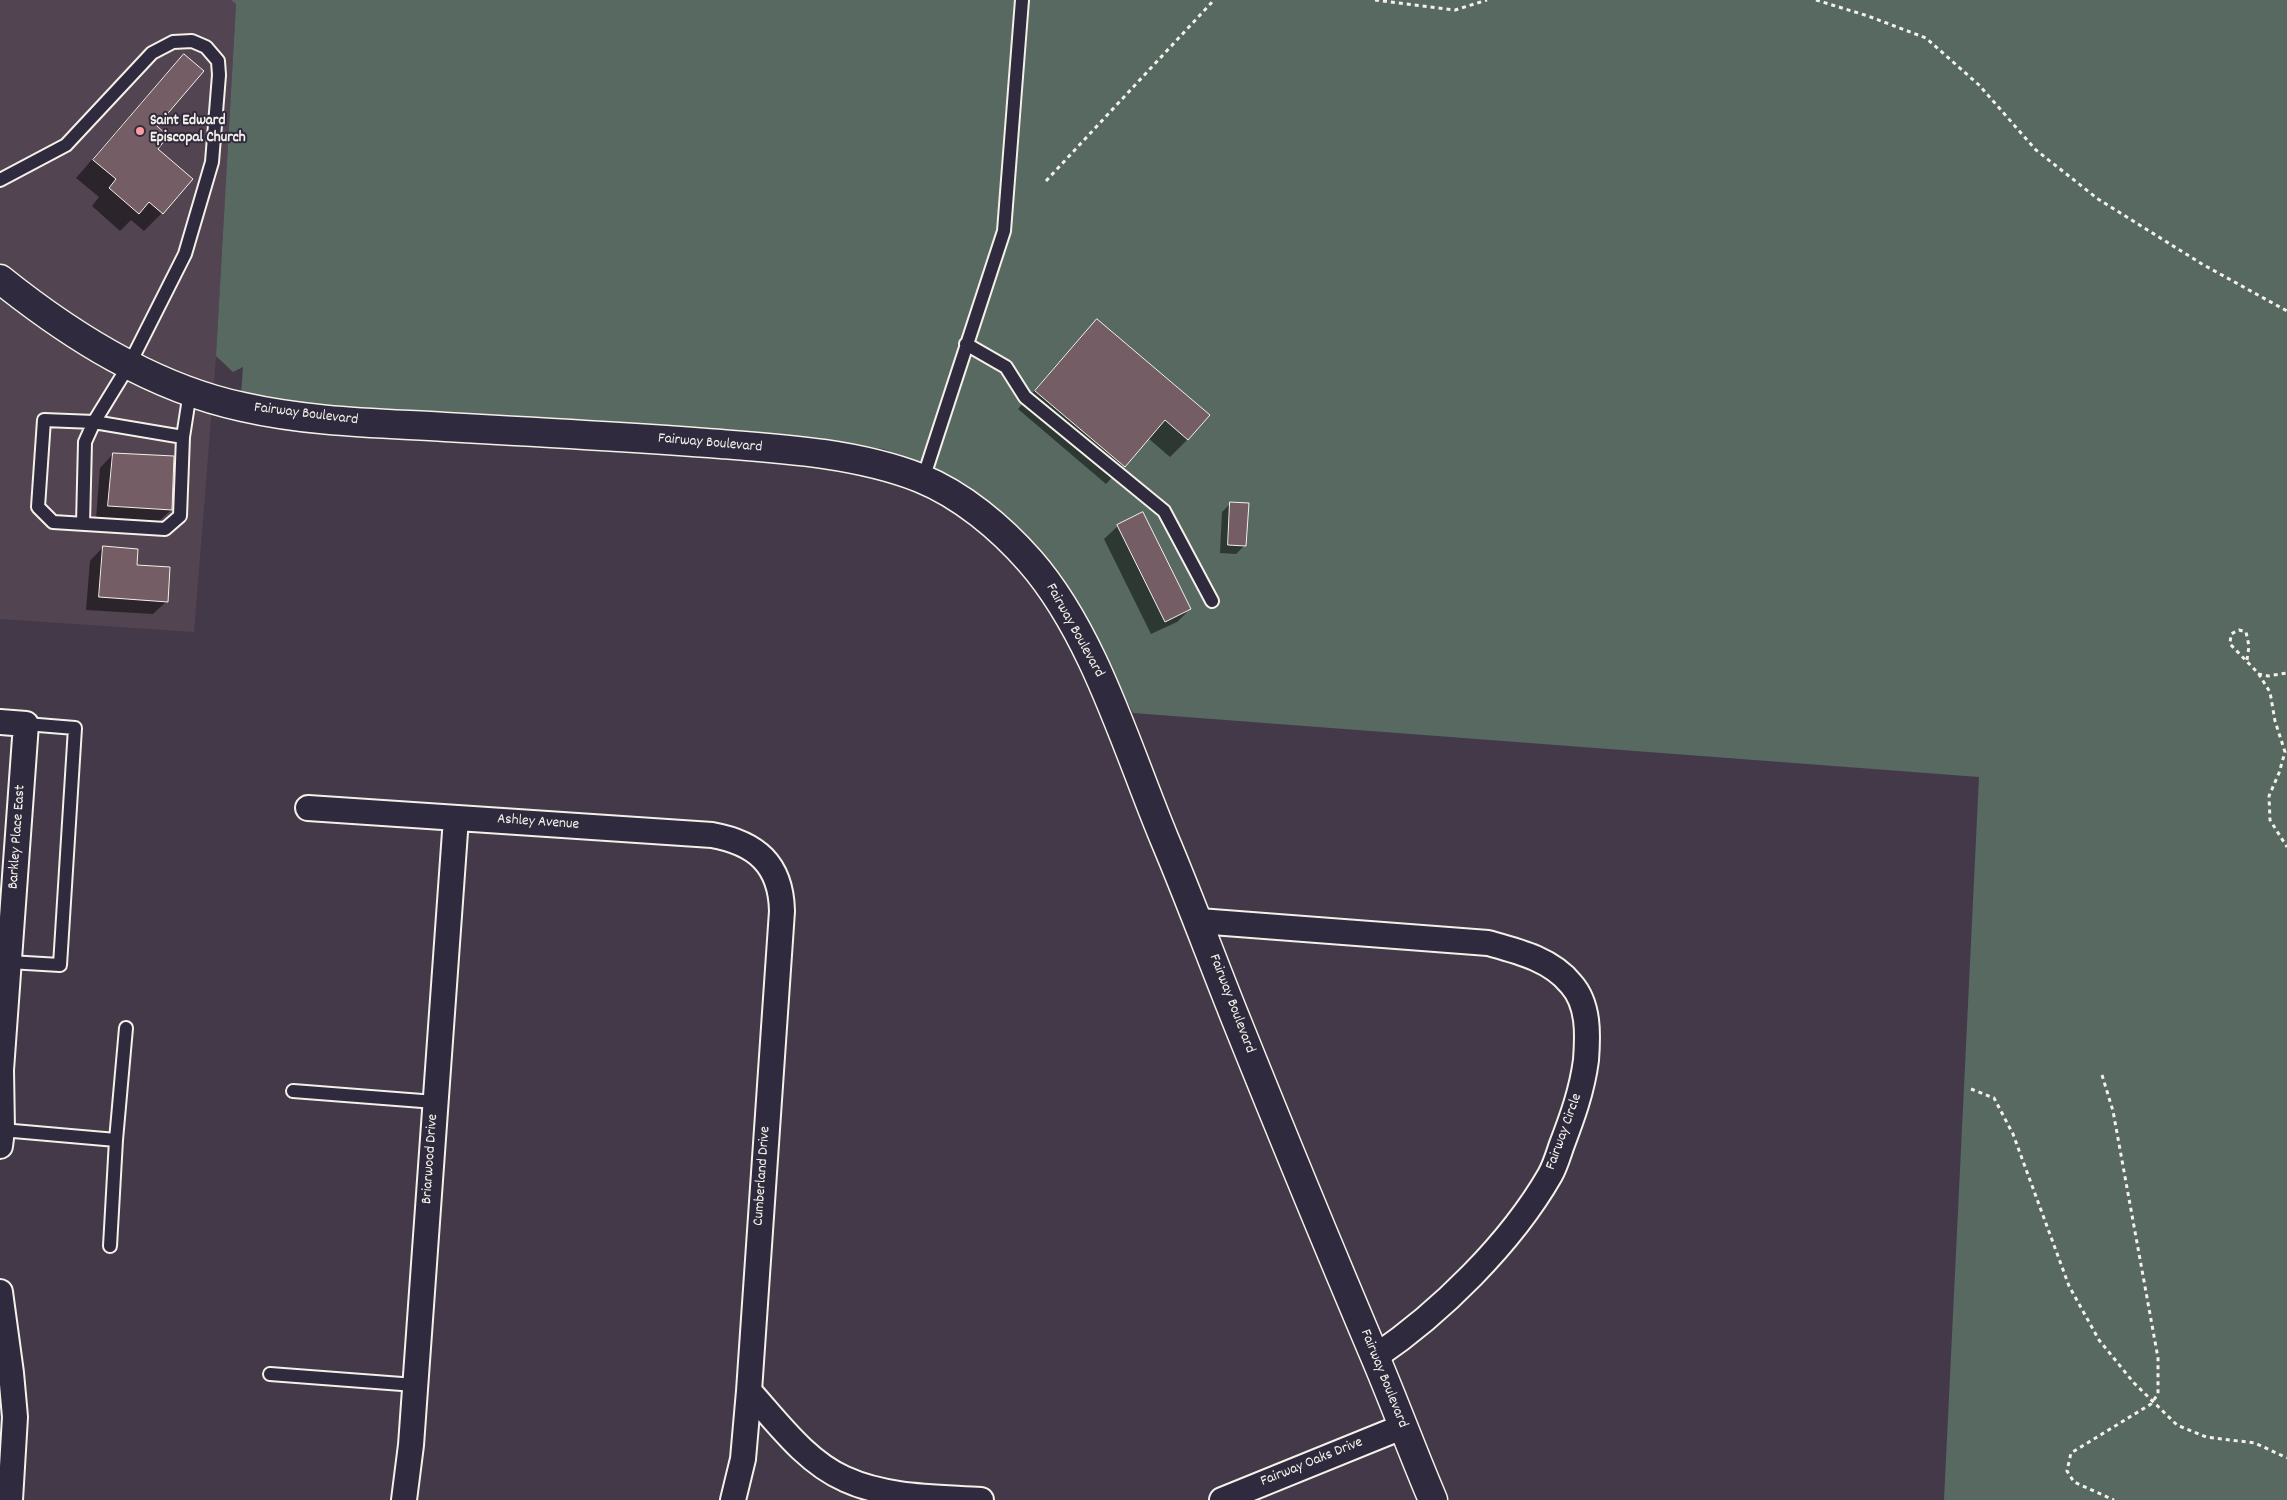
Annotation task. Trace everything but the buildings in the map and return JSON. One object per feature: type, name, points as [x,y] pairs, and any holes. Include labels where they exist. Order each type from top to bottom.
[{"type":"street","name":"Fairway Boulevard","points":[[0,279],[66,328],[129,365],[190,392],[240,407],[330,420],[634,437],[748,446],[838,457],[880,466],[923,479],[962,500],[996,526],[1027,557],[1055,591],[1102,682],[1199,921],[1233,1012],[1433,1500]]},
{"type":"street","points":[[0,722],[26,724]]},
{"type":"street","name":"Barkley Place East","points":[[1,1138],[0,1070],[26,724]]},
{"type":"street","name":"Ashley Avenue","points":[[308,808],[712,835],[739,842],[763,856]]},
{"type":"street","name":"Briarwood Drive","points":[[404,1500],[409,1469],[456,818]]},
{"type":"street","name":"Cumberland Drive","points":[[733,1500],[743,1459],[782,911],[782,896],[778,882],[772,868],[763,856]]},
{"type":"street","name":"Fairway Circle","points":[[1199,921],[1488,943],[1521,952],[1552,967],[1571,983],[1583,1002],[1587,1046],[1584,1076],[1576,1108],[1551,1174],[1521,1219],[1475,1272],[1400,1340],[1375,1357]]},
{"type":"street","points":[[0,1292],[11,1373],[7,1417],[10,1500]]},
{"type":"street","points":[[748,1391],[799,1445],[844,1479],[868,1488],[898,1494],[981,1500]]},
{"type":"street","name":"Fairway Oaks Drive","points":[[1222,1500],[1402,1427]]},
{"type":"lane","points":[[923,479],[1004,231],[1022,0]]},
{"type":"lane","points":[[0,180],[66,145],[152,53],[166,45],[173,42],[192,41],[206,47],[218,61],[219,76],[212,162],[185,254],[129,365],[94,422],[85,442],[83,524]]},
{"type":"lane","points":[[966,344],[1006,367],[1025,398],[1164,511],[1212,601]]},
{"type":"lane","points":[[183,437],[94,422],[44,420],[38,507],[53,522],[166,529],[180,516],[183,437],[190,392]]},
{"type":"lane","points":[[9,962],[60,965],[75,728],[26,724]]},
{"type":"lane","points":[[110,1246],[116,1140],[126,1028]]},
{"type":"lane","points":[[293,1091],[435,1102]]},
{"type":"lane","name":"Barkley Place East","points":[[1,1138],[116,1140]]},
{"type":"lane","points":[[270,1374],[415,1385]]},
{"type":"path","points":[[1046,181],[1214,0]]},
{"type":"path","points":[[1375,0],[1455,10],[1487,0]]},
{"type":"path","points":[[1816,0],[1868,16],[1926,38],[1979,85],[2036,150],[2098,199],[2202,264],[2287,311]]},
{"type":"path","points":[[2247,660],[2249,646],[2246,632],[2239,630],[2231,634],[2230,644],[2247,660],[2270,692],[2275,721],[2285,752],[2279,774],[2269,796],[2270,820],[2287,847]]},
{"type":"path","points":[[2258,674],[2268,676],[2287,673]]},
{"type":"path","points":[[2102,1075],[2113,1111],[2158,1358],[2158,1394],[2151,1404],[2071,1453],[2067,1471],[2074,1482],[2114,1500]]},
{"type":"path","points":[[1971,1089],[1994,1098],[2013,1134],[2069,1286],[2099,1340],[2134,1383],[2177,1425],[2206,1437],[2254,1443],[2287,1458]]},
{"type":"shaded area","points":[[0,0],[231,0],[236,4],[216,356],[194,632],[0,619]]},
{"type":"green space","points":[[231,0],[2287,0],[2287,1500],[1944,1500],[1979,777],[1133,713],[1087,621],[1061,575],[1015,525],[945,474],[884,449],[798,439],[330,408],[241,395],[243,367],[233,372],[216,356],[236,4]]},
{"type":"place","name":"Saint Edward Episcopal Church","points":[[140,131]]}]
